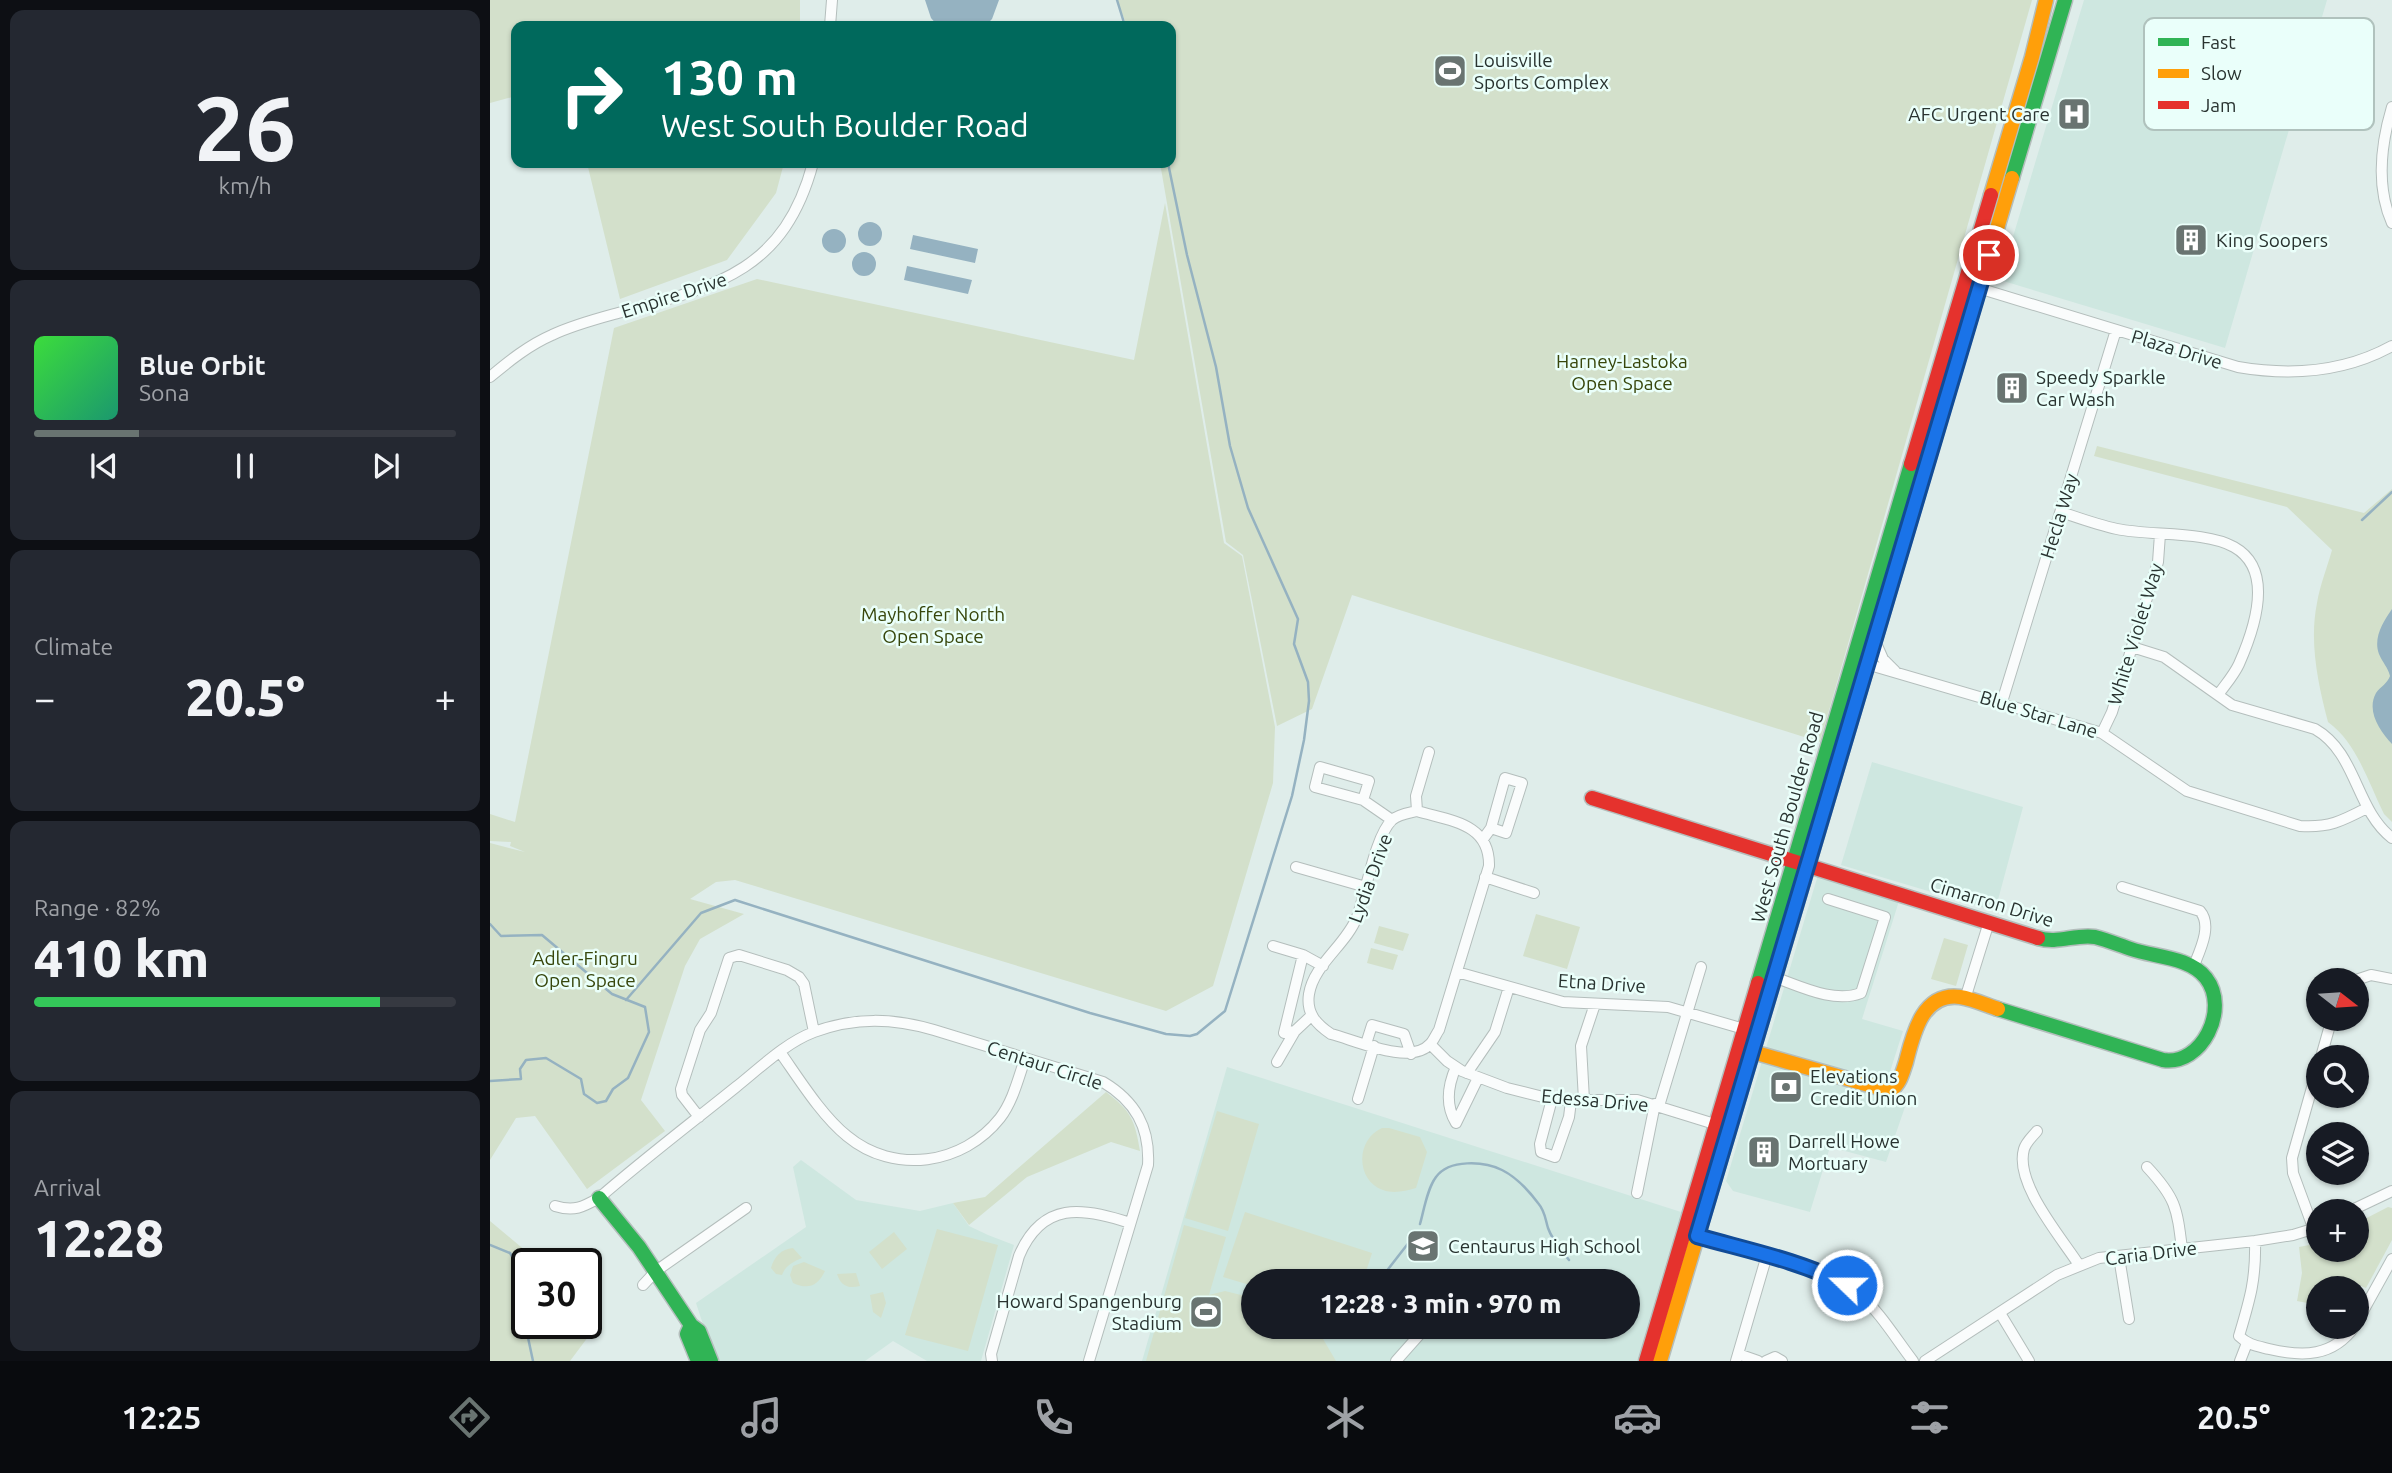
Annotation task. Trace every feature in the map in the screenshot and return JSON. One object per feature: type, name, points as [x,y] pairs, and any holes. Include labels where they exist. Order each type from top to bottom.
[{"type":"main road","points":[[1972,286],[2046,0]]},
{"type":"main road","points":[[1972,286],[2065,0]]},
{"type":"main road","name":"West South Boulder Road","points":[[1860,662],[1874,638],[1972,286]]},
{"type":"main road","name":"West South Boulder Road","points":[[1646,1361],[1722,1126],[1752,1052],[1767,975],[1972,286]]},
{"type":"main road","name":"Cimarron Drive","points":[[1592,798],[2058,943],[2089,936],[2193,968]]},
{"type":"main road","points":[[1752,1052],[1890,1091],[1900,1082],[1919,1017],[1928,1005],[1952,997],[2149,1057],[2175,1061],[2184,1059],[2199,1048],[2215,1005],[2211,983],[2193,968]]},
{"type":"main road","name":"West South Boulder Road","points":[[1660,1361],[1697,1236],[1744,1029],[1767,975]]},
{"type":"main road","points":[[600,1198],[656,1271],[691,1325],[699,1331],[711,1361]]},
{"type":"main road","points":[[691,1325],[687,1334],[698,1361]]},
{"type":"street","points":[[830,21],[832,0]]},
{"type":"street","points":[[2392,107],[2383,152],[2384,194],[2392,223]]},
{"type":"street","name":"Empire Drive","points":[[490,377],[509,361],[553,334],[710,286],[745,268],[787,225],[799,203],[811,168]]},
{"type":"street","name":"Plaza Drive","points":[[1972,286],[2238,367],[2288,373],[2320,370],[2351,363],[2392,346]]},
{"type":"street","name":"Hecla Way","points":[[2002,702],[2116,330]]},
{"type":"street","points":[[2061,512],[2117,529],[2217,541],[2235,547],[2251,562],[2258,583],[2258,607],[2239,665],[2218,695]]},
{"type":"street","name":"White Violet Way","points":[[2102,733],[2112,712],[2158,562],[2160,534]]},
{"type":"street","points":[[1874,638],[1884,659],[1896,672]]},
{"type":"street","points":[[2132,647],[2164,657],[2232,705],[2315,729],[2325,735],[2343,754],[2367,808],[2392,838]]},
{"type":"street","name":"Blue Star Lane","points":[[1860,662],[2102,733],[2187,791],[2300,826],[2328,826],[2367,808]]},
{"type":"street","points":[[1289,1032],[1311,1016],[1331,1034],[1400,1054],[1411,1054],[1430,1044],[1439,1030],[1489,866],[1490,855],[1483,839],[1467,825],[1417,811],[1416,796],[1429,752]]},
{"type":"street","points":[[1363,800],[1369,781],[1320,767],[1315,787],[1363,800],[1392,820]]},
{"type":"street","points":[[1483,839],[1491,828],[1506,778],[1522,783],[1506,832],[1491,828]]},
{"type":"street","name":"Lydia Drive","points":[[1311,1016],[1308,996],[1312,983],[1350,932],[1383,835],[1392,820],[1417,811]]},
{"type":"street","points":[[1296,866],[1366,887]]},
{"type":"street","points":[[1485,877],[1534,893]]},
{"type":"street","points":[[2122,887],[2200,911],[2206,921],[2206,928],[2193,968]]},
{"type":"street","points":[[1767,975],[1837,997],[1850,998],[1861,993],[1885,917],[1828,899]]},
{"type":"street","points":[[1965,999],[1989,922]]},
{"type":"street","points":[[1273,946],[1303,955],[1323,966]]},
{"type":"street","points":[[1277,1062],[1289,1032],[1303,955]]},
{"type":"street","points":[[699,1116],[682,1095],[681,1089],[700,1030],[711,1013],[730,958],[739,956],[787,970],[799,977],[804,984],[814,1032]]},
{"type":"street","points":[[1637,1193],[1657,1105],[1689,1012],[1701,967]]},
{"type":"street","name":"Etna Drive","points":[[1457,972],[1563,1002],[1668,1007],[1744,1029]]},
{"type":"street","points":[[2370,975],[2392,979]]},
{"type":"street","points":[[1478,1078],[1456,1123],[1451,1114],[1449,1085],[1495,1032],[1509,987]]},
{"type":"street","points":[[1584,1100],[1581,1046],[1595,1003]]},
{"type":"street","name":"Centaur Circle","points":[[555,1206],[569,1210],[581,1208],[600,1198],[780,1052],[814,1032],[866,1020],[892,1021],[934,1030],[1103,1082],[1119,1092],[1139,1116],[1147,1140],[1147,1165],[1089,1361]]},
{"type":"street","points":[[1358,1098],[1372,1025],[1404,1034],[1411,1054]]},
{"type":"street","points":[[1430,1044],[1447,1061],[1461,1070]]},
{"type":"street","points":[[780,1052],[836,1127],[849,1139],[868,1150],[908,1161],[933,1160],[954,1153],[987,1132],[1011,1100],[1025,1059]]},
{"type":"street","name":"Edessa Drive","points":[[1461,1070],[1478,1078],[1552,1099],[1637,1100],[1722,1126]]},
{"type":"street","points":[[1552,1099],[1541,1152],[1555,1157],[1569,1117],[1571,1101]]},
{"type":"street","points":[[2306,1108],[2292,1158],[2293,1173],[2306,1204]]},
{"type":"street","points":[[2037,1131],[2025,1146],[2022,1158],[2024,1172],[2030,1190],[2079,1265]]},
{"type":"street","points":[[2147,1167],[2172,1197],[2182,1249]]},
{"type":"street","points":[[2369,1202],[2392,1191]]},
{"type":"street","points":[[643,1285],[656,1271],[746,1208]]},
{"type":"street","points":[[992,1361],[991,1354],[1019,1256],[1034,1231],[1047,1220],[1074,1211],[1091,1211],[1130,1223]]},
{"type":"street","name":"Caria Drive","points":[[1925,1361],[2057,1275],[2099,1258],[2255,1241],[2306,1230]]},
{"type":"street","points":[[1697,1236],[1767,1255],[1835,1278],[1847,1285],[1875,1311],[1913,1361]]},
{"type":"street","points":[[2255,1241],[2256,1270],[2253,1290],[2239,1336],[2247,1343],[2291,1354],[2310,1355],[2326,1351],[2343,1339]]},
{"type":"street","points":[[1758,1361],[1737,1357],[1767,1255]]},
{"type":"street","points":[[2119,1257],[2129,1319]]},
{"type":"street","points":[[2369,1301],[2392,1259]]},
{"type":"street","points":[[2000,1313],[2029,1361]]},
{"type":"street","points":[[1396,1361],[1416,1339]]},
{"type":"street","points":[[2240,1361],[2247,1343]]},
{"type":"street","points":[[1766,1361],[1775,1357],[1782,1361]]},
{"type":"shaded area","points":[[2084,0],[2327,0],[2322,18],[2144,18],[2144,130],[2289,130],[2225,348],[2000,280]]},
{"type":"shaded area","points":[[1872,762],[2023,807],[1995,911],[1841,865]]},
{"type":"shaded area","points":[[1818,875],[1899,901],[1862,1019],[1903,1031],[1881,1100],[1905,1107],[1886,1162],[1830,1147],[1810,1212],[1733,1191],[1726,1181]]},
{"type":"shaded area","name":"Centaurus High School","points":[[1227,1067],[1681,1212],[1637,1361],[1142,1361]]},
{"type":"shaded area","points":[[801,1160],[856,1200],[920,1211],[953,1203],[969,1226],[1014,1245],[981,1361],[927,1361],[893,1341],[865,1361],[715,1361],[696,1303],[806,1227],[793,1167]]},
{"type":"green space","points":[[490,0],[800,0],[800,21],[511,21],[511,97],[490,103]]},
{"type":"green space","name":"Harney-Lastoka Open Space","points":[[1117,0],[2032,0],[1820,742],[1352,595],[1312,709],[1277,726],[1243,555],[1226,542],[1161,168],[1176,168],[1176,21],[1125,21]]},
{"type":"green space","points":[[588,168],[783,168],[776,193],[727,260],[620,299]]},
{"type":"green space","name":"Mayhoffer North Open Space","points":[[1165,203],[1224,543],[1242,556],[1275,727],[1273,783],[1213,986],[1166,1011],[735,880],[716,882],[690,899],[744,914],[700,939],[685,966],[641,1100],[665,1131],[587,1189],[535,1116],[516,1118],[490,1160],[490,843],[525,852],[510,846],[511,842],[490,841],[490,814],[515,822],[614,328],[757,279],[1134,360]]},
{"type":"green space","points":[[2097,446],[2364,513],[2392,489],[2392,822],[2384,814],[2347,741],[2328,722],[2321,693],[2314,648],[2315,618],[2332,550],[2287,507],[2094,456]]},
{"type":"green space","points":[[1536,914],[1580,927],[1567,969],[1523,956]]},
{"type":"green space","points":[[1379,926],[1409,934],[1403,951],[1374,943]]},
{"type":"green space","points":[[1944,938],[1968,945],[1956,986],[1931,979]]},
{"type":"green space","points":[[1371,948],[1398,955],[1393,970],[1367,963]]},
{"type":"green space","points":[[1106,1092],[1130,1117],[1140,1151],[1111,1142],[1027,1177],[969,1225],[953,1203],[985,1197]]},
{"type":"green space","points":[[1217,1111],[1259,1124],[1228,1231],[1185,1218]]},
{"type":"green space","points":[[1382,1128],[1420,1137],[1427,1152],[1416,1188],[1400,1192],[1387,1191],[1367,1178],[1362,1159],[1364,1150],[1373,1133]]},
{"type":"green space","points":[[2388,1207],[2392,1208],[2392,1240],[2369,1282],[2369,1276],[2306,1276],[2306,1303],[2297,1301],[2302,1273],[2299,1247],[2306,1246],[2306,1262],[2369,1262],[2369,1217]]},
{"type":"green space","points":[[1245,1212],[1372,1253],[1367,1269],[1241,1269],[1241,1282],[1223,1277]]},
{"type":"green space","points":[[490,1221],[522,1248],[511,1248],[511,1339],[586,1339],[570,1361],[490,1361]]},
{"type":"green space","name":"Howard Spangenburg Stadium","points":[[1184,1225],[1226,1237],[1209,1295],[1225,1291],[1241,1295],[1241,1339],[1323,1339],[1336,1361],[1146,1361]]},
{"type":"green space","points":[[937,1229],[998,1245],[968,1351],[905,1335]]},
{"type":"green space","points":[[894,1232],[907,1249],[882,1269],[869,1252]]},
{"type":"green space","points":[[793,1248],[802,1258],[788,1266],[782,1275],[776,1274],[771,1268],[776,1257]]},
{"type":"green space","points":[[804,1262],[825,1271],[812,1285],[793,1283],[790,1275],[793,1266]]},
{"type":"green space","points":[[856,1273],[860,1286],[852,1287],[843,1284],[837,1274]]},
{"type":"green space","points":[[883,1292],[886,1303],[881,1318],[873,1312],[870,1295]]},
{"type":"water","points":[[925,0],[999,0],[990,21],[934,21]]},
{"type":"water","points":[[870,222],[881,229],[882,234],[875,245],[870,246],[859,239],[858,234],[865,223]]},
{"type":"water","points":[[834,229],[842,233],[846,241],[842,249],[834,253],[826,249],[822,241],[826,233]]},
{"type":"water","points":[[913,235],[978,249],[975,263],[910,249]]},
{"type":"water","points":[[864,252],[875,259],[876,264],[869,275],[864,276],[853,269],[852,264],[859,253]]},
{"type":"water","points":[[907,266],[972,280],[968,294],[904,280]]},
{"type":"water","points":[[2392,609],[2392,744],[2379,727],[2373,700],[2390,676],[2379,654],[2377,642],[2382,625]]},
{"type":"waterway","points":[[1117,0],[1123,21]]},
{"type":"waterway","points":[[626,1000],[701,913],[735,900],[1090,1013],[1166,1034],[1197,1034],[1225,1011],[1292,796],[1304,740],[1309,701],[1308,682],[1294,644],[1298,619],[1248,508],[1230,446],[1216,367],[1187,255],[1169,168]]},
{"type":"waterway","points":[[2362,520],[2392,492]]},
{"type":"waterway","points":[[490,924],[501,936],[542,935],[612,994],[645,1007],[649,1032],[628,1078],[613,1089],[606,1101],[597,1103],[584,1094],[581,1079],[546,1058],[526,1060],[520,1069],[521,1079],[490,1081]]},
{"type":"waterway","points":[[1420,1224],[1430,1187],[1442,1171],[1467,1163],[1495,1167],[1517,1180],[1531,1194],[1542,1209],[1552,1237],[1569,1260]]},
{"type":"waterway","points":[[1388,1269],[1417,1232]]},
{"type":"waterway","points":[[490,1245],[510,1253],[521,1272],[520,1300],[533,1361]]},
{"type":"traffic: fast","points":[[2012,178],[2065,0]]},
{"type":"traffic: fast","points":[[1758,983],[1911,464]]},
{"type":"traffic: fast","points":[[1998,1009],[2163,1060],[2190,1054],[2208,1033],[2215,1005],[2213,991],[2206,978],[2191,966],[2095,937],[2053,940],[2038,938]]},
{"type":"traffic: fast","points":[[599,1198],[639,1247],[691,1325],[699,1331],[711,1361]]},
{"type":"traffic: fast","points":[[691,1325],[687,1334],[698,1361]]},
{"type":"traffic: slow","points":[[1991,195],[2046,0]]},
{"type":"traffic: slow","points":[[1891,585],[2012,178]]},
{"type":"traffic: slow","points":[[1660,1361],[1803,882]]},
{"type":"traffic: slow","points":[[1753,1052],[1890,1091],[1900,1078],[1921,1017],[1937,1001],[1947,997],[1960,997],[1998,1009]]},
{"type":"traffic: jam","points":[[1911,464],[1991,195]]},
{"type":"traffic: jam","points":[[1803,882],[1891,585]]},
{"type":"traffic: jam","points":[[1592,798],[2038,938]]},
{"type":"traffic: jam","points":[[1646,1361],[1758,983]]},
{"type":"place","name":"Louisville Sports Complex","points":[[1450,71]]},
{"type":"place","name":"AFC Urgent Care","points":[[2074,114]]},
{"type":"place","name":"King Soopers","points":[[2191,240]]},
{"type":"place","name":"Speedy Sparkle Car Wash","points":[[2012,388]]},
{"type":"place","name":"Elevations Credit Union","points":[[1786,1087]]},
{"type":"place","name":"Darrell Howe Mortuary","points":[[1764,1152]]},
{"type":"place","name":"Centaurus High School","points":[[1423,1246]]},
{"type":"place","name":"Howard Spangenburg Stadium","points":[[1206,1312]]},
{"type":"route","points":[[1847,1285],[1835,1278],[1767,1255],[1697,1236],[1989,255]]},
{"type":"park label","name":"Adler-Fingru Open Space","points":[[585,969]]}]
